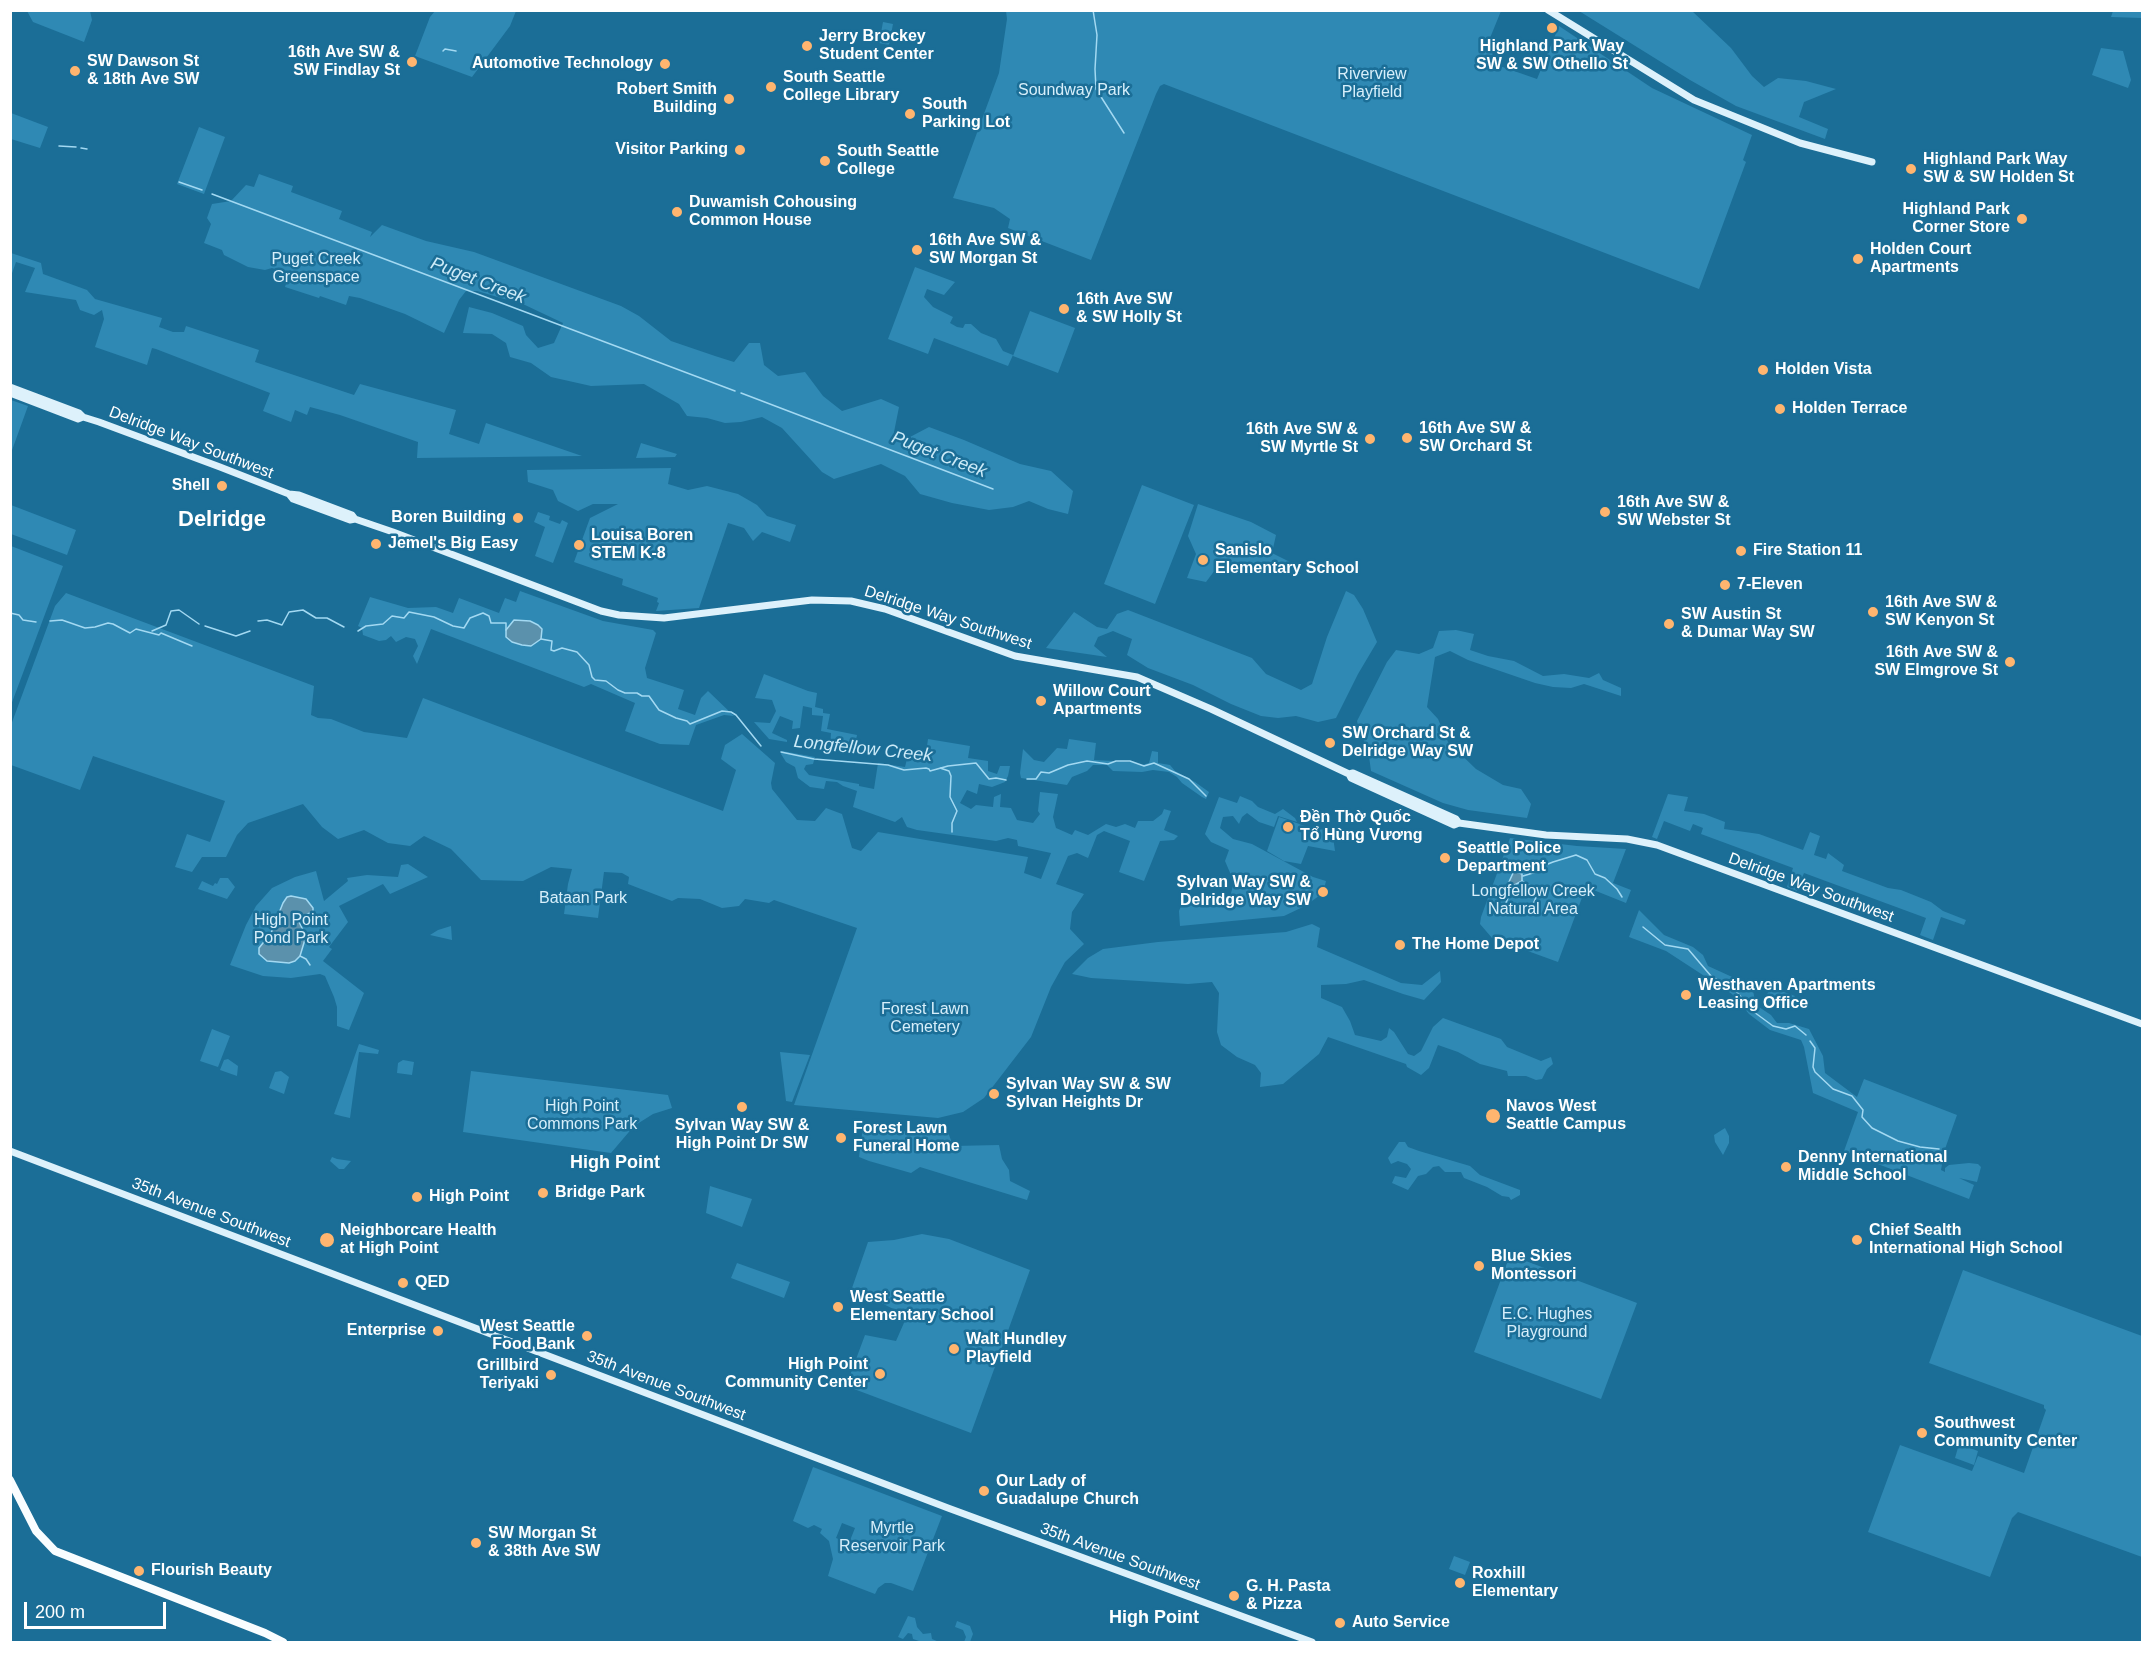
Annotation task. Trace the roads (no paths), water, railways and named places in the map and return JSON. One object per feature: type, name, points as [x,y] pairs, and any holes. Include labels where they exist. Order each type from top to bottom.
[{"type":"main road","points":[[1548,10],[1650,75],[1707,106],[1800,143],[1872,162]]},
{"type":"main road","name":"Delridge Way Southwest","points":[[10,387],[79,413],[83,417],[289,494],[293,499],[350,520],[355,519],[393,532],[590,607],[619,615],[676,618],[795,602],[851,601],[881,607],[1015,656],[1147,680],[1454,825],[1459,823],[1546,835],[1627,839],[1657,845],[2142,1024]]},
{"type":"main road","name":"Delridge Way Southwest","points":[[10,393],[78,419],[83,417]]},
{"type":"main road","name":"Delridge Way Southwest","points":[[1348,774],[1353,773],[1456,819],[1459,823]]},
{"type":"main road","points":[[1425,813],[1437,812]]},
{"type":"main road","name":"35th Avenue Southwest","points":[[10,1151],[948,1508],[1312,1642]]},
{"type":"main road","points":[[10,1480],[36,1531],[55,1551],[254,1628],[283,1642]]},
{"type":"waterway","points":[[1093,10],[1097,35],[1096,89],[1124,133]]},
{"type":"waterway","points":[[443,51],[445,49],[456,51]]},
{"type":"waterway","name":"Puget Creek","points":[[59,146],[76,147]]},
{"type":"waterway","name":"Puget Creek","points":[[81,148],[87,149]]},
{"type":"waterway","name":"Puget Creek","points":[[179,182],[202,190]]},
{"type":"waterway","name":"Puget Creek","points":[[212,194],[735,391]]},
{"type":"waterway","name":"Puget Creek","points":[[741,393],[993,489]]},
{"type":"waterway","name":"Longfellow Creek","points":[[152,631],[166,625],[171,611],[179,610],[199,624]]},
{"type":"waterway","name":"Longfellow Creek","points":[[258,621],[267,620],[282,625],[289,612],[303,610],[316,618],[327,618],[344,627]]},
{"type":"waterway","name":"Longfellow Creek","points":[[358,631],[366,626],[383,624],[392,616],[404,618],[409,612],[434,617],[453,626],[464,628],[470,618],[483,613],[489,616],[491,623],[506,623],[506,630]]},
{"type":"waterway","name":"Longfellow Creek","points":[[10,613],[19,615],[23,620],[36,622]]},
{"type":"waterway","name":"Longfellow Creek","points":[[50,621],[62,620],[85,628],[108,623],[130,633],[136,629],[159,635],[161,633],[192,646]]},
{"type":"waterway","name":"Longfellow Creek","points":[[205,626],[236,636],[250,631]]},
{"type":"waterway","name":"Longfellow Creek","points":[[541,639],[552,641],[551,650],[562,648],[577,652],[589,665],[595,680],[606,681],[625,693],[649,696],[659,710],[690,724],[722,711],[731,712],[761,746]]},
{"type":"waterway","name":"Longfellow Creek","points":[[781,752],[814,759],[888,765],[904,770],[926,768],[930,771],[948,766],[976,763],[989,779],[1006,780]]},
{"type":"waterway","name":"Longfellow Creek","points":[[1027,779],[1036,779],[1041,772],[1049,773],[1068,765],[1087,761],[1108,764],[1116,761],[1130,761],[1144,766],[1154,763],[1189,779],[1206,796]]},
{"type":"waterway","points":[[940,768],[949,771],[951,776],[950,797],[957,811],[952,823],[952,832]]},
{"type":"waterway","name":"Longfellow Creek","points":[[1523,876],[1536,872],[1553,862],[1576,855],[1587,860],[1595,874],[1605,878],[1622,897]]},
{"type":"waterway","name":"Longfellow Creek","points":[[1502,896],[1507,892],[1508,898],[1505,905],[1516,912],[1530,911],[1537,895],[1536,890],[1522,881]]},
{"type":"waterway","name":"Longfellow Creek","points":[[1643,927],[1665,945],[1688,949],[1711,976],[1736,991],[1754,1012],[1773,1026],[1786,1029],[1795,1026],[1806,1035]]},
{"type":"waterway","points":[[300,956],[310,965]]},
{"type":"waterway","name":"Longfellow Creek","points":[[1810,1041],[1815,1048],[1813,1067],[1815,1072],[1833,1089],[1852,1096],[1863,1110],[1862,1117],[1872,1128],[1898,1141],[1939,1149]]},
{"type":"place","name":"Highland Park Way SW & SW Othello St","points":[[1552,28]]},
{"type":"place","name":"Jerry Brockey Student Center","points":[[807,46]]},
{"type":"place","name":"16th Ave SW & SW Findlay St","points":[[412,62]]},
{"type":"place","name":"Automotive Technology","points":[[665,64]]},
{"type":"place","name":"SW Dawson St & 18th Ave SW","points":[[75,71]]},
{"type":"place","name":"South Seattle College Library","points":[[771,87]]},
{"type":"place","name":"Robert Smith Building","points":[[729,99]]},
{"type":"place","name":"South Parking Lot","points":[[910,114]]},
{"type":"place","name":"Visitor Parking","points":[[740,150]]},
{"type":"place","name":"South Seattle College","points":[[825,161]]},
{"type":"place","name":"Highland Park Way SW & SW Holden St","points":[[1911,169]]},
{"type":"place","name":"Duwamish Cohousing Common House","points":[[677,212]]},
{"type":"place","name":"Highland Park Corner Store","points":[[2022,219]]},
{"type":"place","name":"16th Ave SW & SW Morgan St","points":[[917,250]]},
{"type":"place","name":"Holden Court Apartments","points":[[1858,259]]},
{"type":"place","name":"16th Ave SW & SW Holly St","points":[[1064,309]]},
{"type":"place","name":"Holden Vista","points":[[1763,370]]},
{"type":"place","name":"Holden Terrace","points":[[1780,409]]},
{"type":"place","name":"16th Ave SW & SW Orchard St","points":[[1407,438]]},
{"type":"place","name":"16th Ave SW & SW Myrtle St","points":[[1370,439]]},
{"type":"place","name":"Shell","points":[[222,486]]},
{"type":"place","name":"16th Ave SW & SW Webster St","points":[[1605,512]]},
{"type":"place","name":"Boren Building","points":[[518,518]]},
{"type":"place","name":"Jemel's Big Easy","points":[[376,544]]},
{"type":"place","name":"Louisa Boren STEM K-8","points":[[579,545]]},
{"type":"place","name":"Fire Station 11","points":[[1741,551]]},
{"type":"place","name":"Sanislo Elementary School","points":[[1203,560]]},
{"type":"place","name":"7-Eleven","points":[[1725,585]]},
{"type":"place","name":"16th Ave SW & SW Kenyon St","points":[[1873,612]]},
{"type":"place","name":"SW Austin St & Dumar Way SW","points":[[1669,624]]},
{"type":"place","name":"16th Ave SW & SW Elmgrove St","points":[[2010,662]]},
{"type":"place","name":"Willow Court Apartments","points":[[1041,701]]},
{"type":"place","name":"SW Orchard St & Delridge Way SW","points":[[1330,743]]},
{"type":"place","name":"Đền Thờ Quốc Tổ Hùng Vương","points":[[1288,827]]},
{"type":"place","name":"Seattle Police Department","points":[[1445,858]]},
{"type":"place","name":"Sylvan Way SW & Delridge Way SW","points":[[1323,892]]},
{"type":"place","name":"The Home Depot","points":[[1400,945]]},
{"type":"place","name":"Westhaven Apartments Leasing Office","points":[[1686,995]]},
{"type":"place","name":"Sylvan Way SW & SW Sylvan Heights Dr","points":[[994,1094]]},
{"type":"place","name":"Sylvan Way SW & High Point Dr SW","points":[[742,1107]]},
{"type":"place","name":"Navos West Seattle Campus","points":[[1493,1116]]},
{"type":"place","name":"Forest Lawn Funeral Home","points":[[841,1138]]},
{"type":"place","name":"Denny International Middle School","points":[[1786,1167]]},
{"type":"place","name":"Bridge Park","points":[[543,1193]]},
{"type":"place","name":"High Point","points":[[417,1197]]},
{"type":"place","name":"Neighborcare Health at High Point","points":[[327,1240]]},
{"type":"place","name":"Chief Sealth International High School","points":[[1857,1240]]},
{"type":"place","name":"Blue Skies Montessori","points":[[1479,1266]]},
{"type":"place","name":"QED","points":[[403,1283]]},
{"type":"place","name":"West Seattle Elementary School","points":[[838,1307]]},
{"type":"place","name":"Enterprise","points":[[438,1331]]},
{"type":"place","name":"West Seattle Food Bank","points":[[587,1336]]},
{"type":"place","name":"Walt Hundley Playfield","points":[[954,1349]]},
{"type":"place","name":"High Point Community Center","points":[[880,1374]]},
{"type":"place","name":"Grillbird Teriyaki","points":[[551,1375]]},
{"type":"place","name":"Southwest Community Center","points":[[1922,1433]]},
{"type":"place","name":"Our Lady of Guadalupe Church","points":[[984,1491]]},
{"type":"place","name":"SW Morgan St & 38th Ave SW","points":[[476,1543]]},
{"type":"place","name":"Flourish Beauty","points":[[139,1571]]},
{"type":"place","name":"Roxhill Elementary","points":[[1460,1583]]},
{"type":"place","name":"G. H. Pasta & Pizza","points":[[1234,1596]]},
{"type":"place","name":"Auto Service","points":[[1340,1623]]},
{"type":"district","name":"Delridge","points":[[222,520]]},
{"type":"district","name":"High Point","points":[[615,1163]]},
{"type":"district","name":"High Point","points":[[1154,1618]]},
{"type":"park label","name":"Riverview Playfield","points":[[1372,84]]},
{"type":"park label","name":"Soundway Park","points":[[1074,91]]},
{"type":"park label","name":"Puget Creek Greenspace","points":[[316,269]]},
{"type":"park label","name":"Bataan Park","points":[[583,899]]},
{"type":"park label","name":"Longfellow Creek Natural Area","points":[[1533,901]]},
{"type":"park label","name":"High Point Pond Park","points":[[291,930]]},
{"type":"park label","name":"Forest Lawn Cemetery","points":[[925,1019]]},
{"type":"park label","name":"High Point Commons Park","points":[[582,1116]]},
{"type":"park label","name":"E.C. Hughes Playground","points":[[1547,1324]]},
{"type":"park label","name":"Myrtle Reservoir Park","points":[[892,1538]]}]
